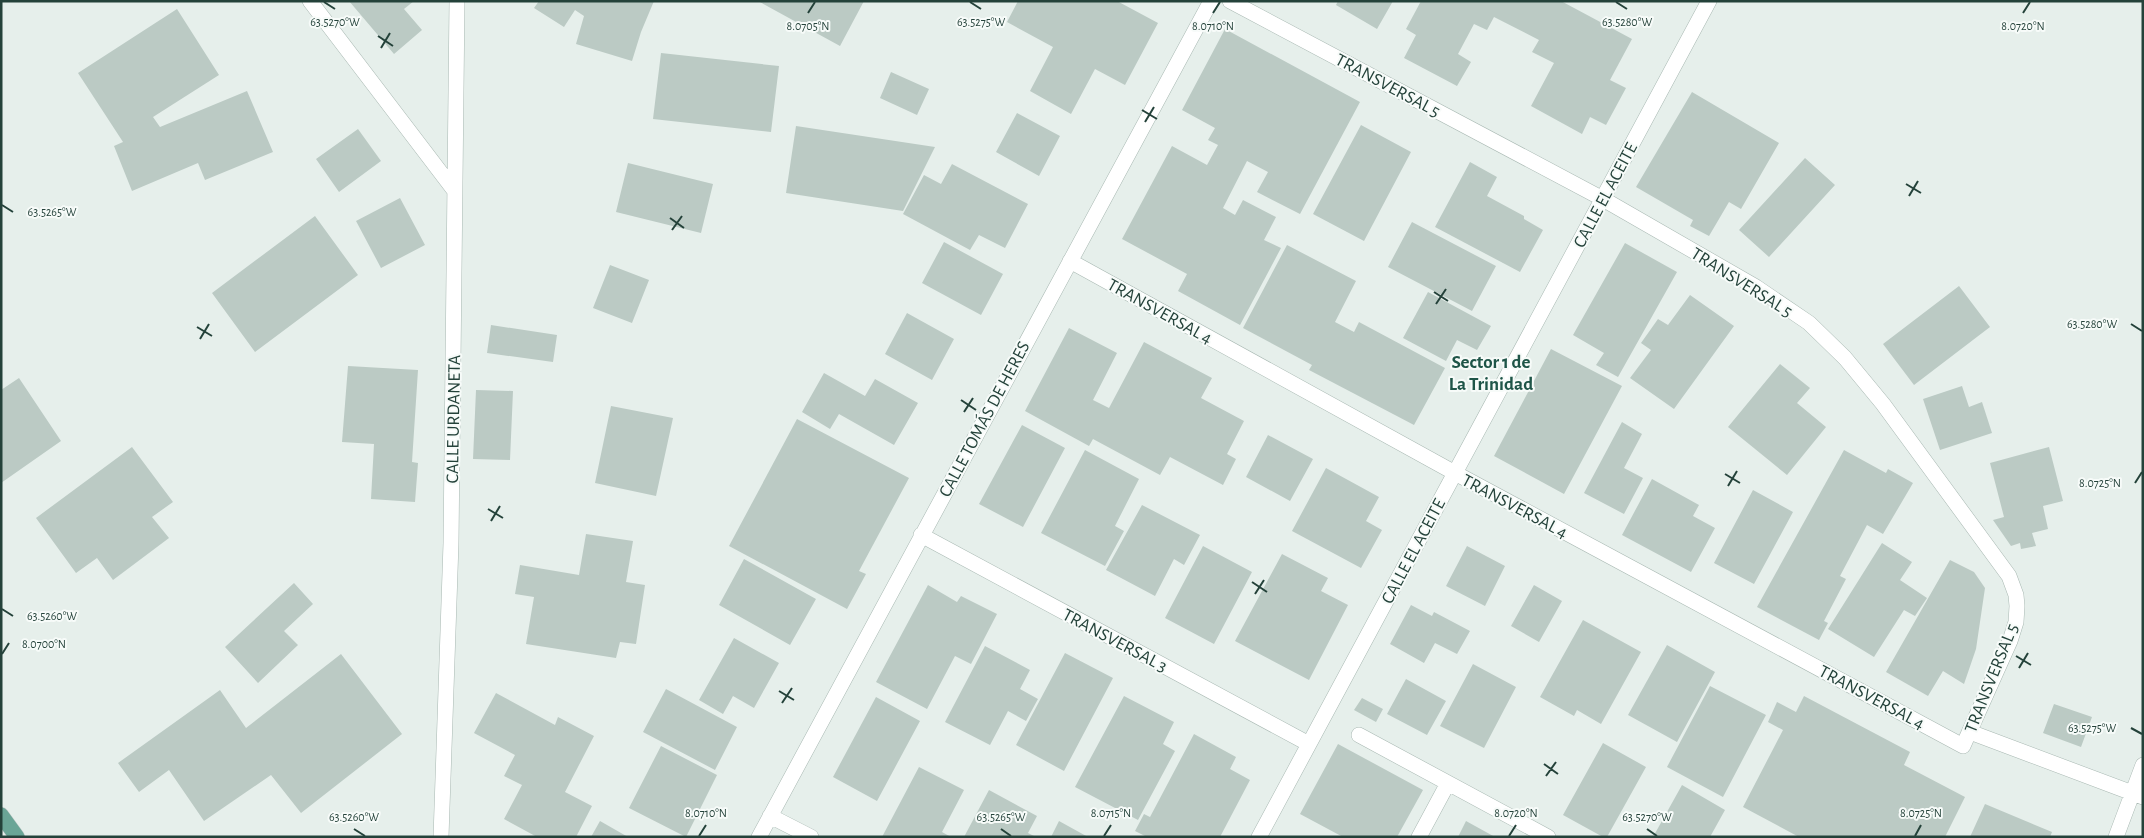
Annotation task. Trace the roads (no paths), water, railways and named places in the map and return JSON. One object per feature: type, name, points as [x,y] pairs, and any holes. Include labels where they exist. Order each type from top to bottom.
[{"type":"main road","points":[[1,815],[17,837]]},
{"type":"street","points":[[310,1],[454,190]]},
{"type":"street","name":"CALLE URDANETA","points":[[441,837],[451,543],[455,10],[457,1]]},
{"type":"street","name":"CALLE TOMÁS DE HERES","points":[[759,837],[1211,1]]},
{"type":"street","name":"TRANSVERSAL 5","points":[[1230,1],[1603,199],[1756,287],[1809,323],[1845,358],[1883,404],[2009,576],[2016,595],[2016,622],[2010,641],[1963,746]]},
{"type":"street","name":"CALLE EL ACEITE","points":[[1259,837],[1709,1]]},
{"type":"street","name":"TRANSVERSAL 4","points":[[1070,261],[1455,473],[1963,746]]},
{"type":"street","name":"TRANSVERSAL 3","points":[[921,535],[1309,744]]},
{"type":"street","points":[[1970,732],[2137,795]]},
{"type":"street","points":[[1359,736],[1548,837]]},
{"type":"street","points":[[2116,837],[2137,795],[2143,765]]},
{"type":"street","points":[[1419,837],[1448,783]]},
{"type":"street","points":[[770,816],[811,837]]},
{"type":"district","name":"Sector 1 de La Trinidad","points":[[1491,372]]}]
